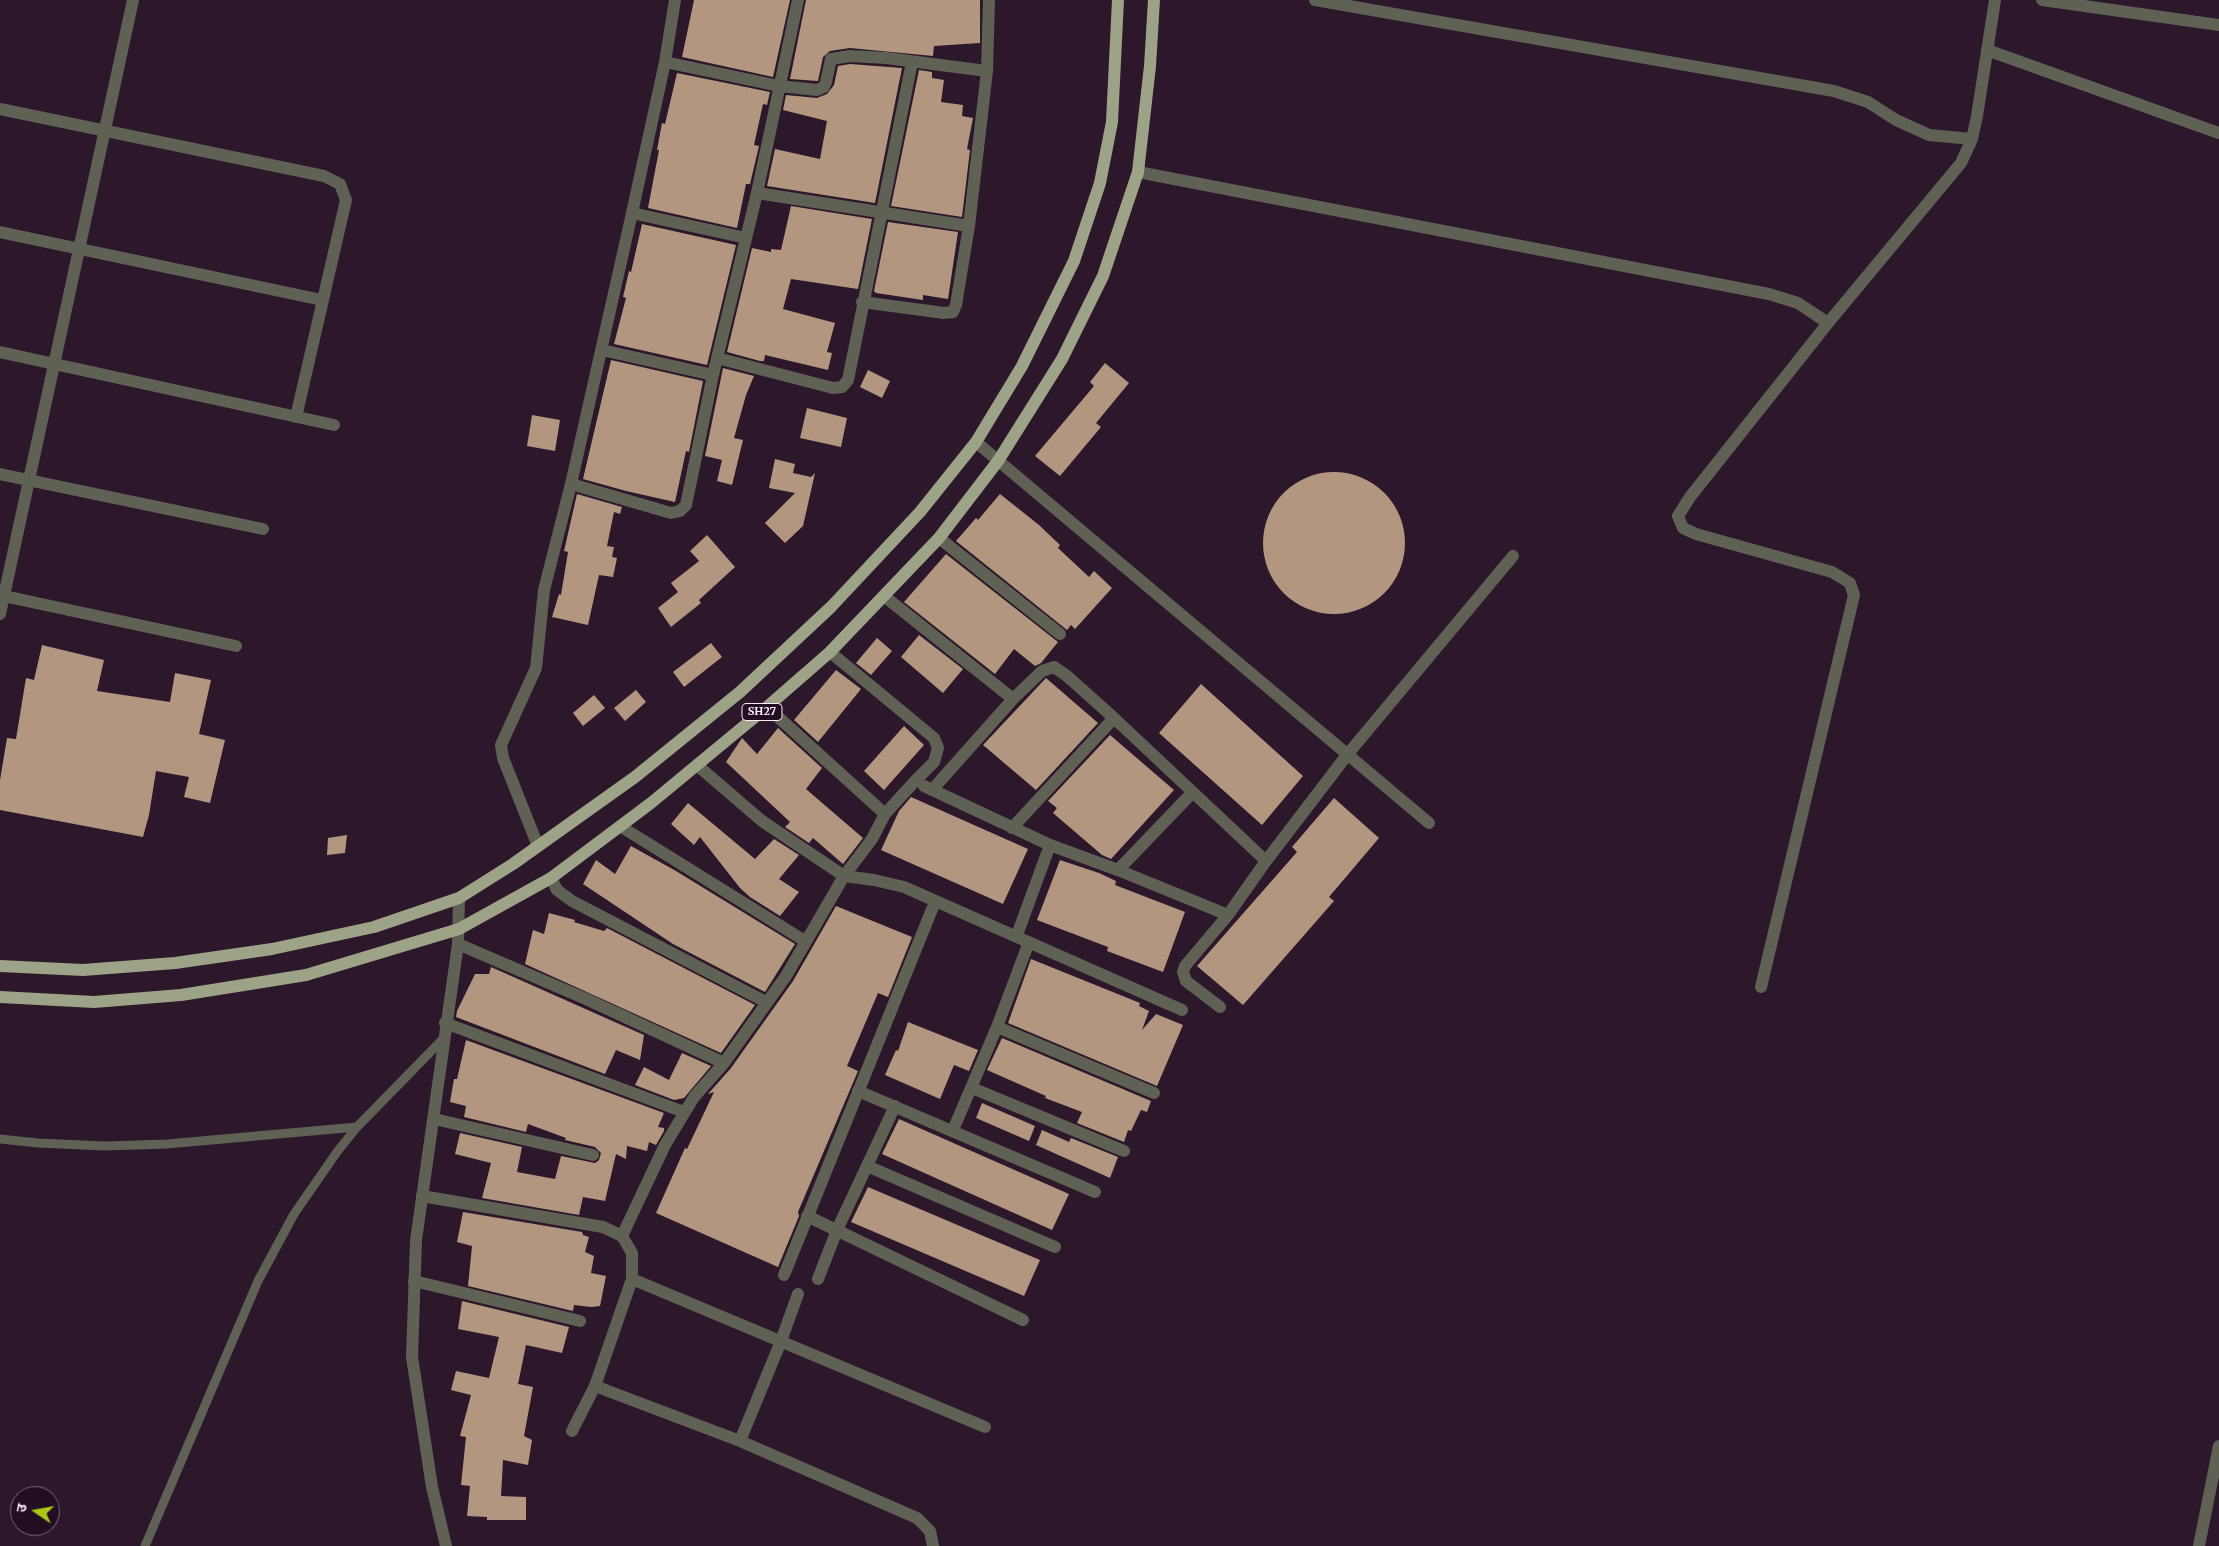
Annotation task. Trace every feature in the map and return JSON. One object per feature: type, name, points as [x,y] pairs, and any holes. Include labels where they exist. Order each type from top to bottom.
[{"type":"main road","name":"SH27","points":[[0,966],[83,970],[175,964],[262,951],[374,927],[459,898],[513,864],[642,770],[740,692],[817,620],[920,512],[976,442],[1022,366],[1074,261],[1100,183],[1112,122],[1118,0]]},
{"type":"main road","name":"SH27","points":[[0,997],[94,1002],[182,994],[306,974],[459,929],[551,878],[698,766],[767,707],[830,652],[939,538],[998,461],[1062,359],[1103,276],[1138,172],[1150,66],[1154,0]]},
{"type":"street","points":[[0,614],[2,596],[29,481],[133,0]]},
{"type":"street","points":[[538,846],[503,758],[500,745],[536,668],[544,590],[602,350],[665,62],[675,0]]},
{"type":"street","points":[[571,484],[671,513],[680,511],[686,505],[690,494],[713,375],[757,194],[798,0]]},
{"type":"street","points":[[862,302],[944,313],[954,312],[968,226],[987,71],[989,0]]},
{"type":"street","points":[[1315,0],[1834,91],[1868,102],[1896,120],[1929,135],[1972,139]]},
{"type":"street","points":[[1761,987],[1854,595],[1850,583],[1832,572],[1696,534],[1683,528],[1678,516],[1690,497],[1828,323],[1961,163],[1972,139],[1995,0]]},
{"type":"street","points":[[2042,0],[2219,25]]},
{"type":"street","points":[[1988,50],[2219,134]]},
{"type":"street","points":[[665,62],[779,86],[817,90],[824,87],[831,59],[850,56],[987,71]]},
{"type":"street","points":[[717,358],[833,388],[842,387],[848,380],[862,302],[912,62]]},
{"type":"street","points":[[0,109],[324,176],[340,184],[346,200],[296,417]]},
{"type":"street","points":[[1138,172],[1769,294],[1798,302],[1828,323]]},
{"type":"street","points":[[757,194],[968,226]]},
{"type":"street","points":[[632,213],[746,238]]},
{"type":"street","points":[[0,232],[322,300]]},
{"type":"street","points":[[602,350],[713,375]]},
{"type":"street","points":[[0,352],[334,425]]},
{"type":"street","points":[[976,442],[1429,822]]},
{"type":"street","points":[[0,474],[263,529]]},
{"type":"street","points":[[939,538],[1060,634]]},
{"type":"street","points":[[1220,1007],[1186,981],[1183,972],[1185,966],[1228,915],[1266,861],[1347,755],[1513,556]]},
{"type":"street","points":[[2,596],[236,646]]},
{"type":"street","points":[[884,596],[1013,699]]},
{"type":"street","points":[[622,1236],[665,1146],[684,1112],[694,1097],[724,1063],[786,976],[844,876],[872,839],[885,814],[914,780],[934,762],[938,748],[934,738],[830,652]]},
{"type":"street","points":[[932,790],[1013,699],[1042,671],[1054,667],[1067,676],[1114,718],[1266,861]]},
{"type":"street","points":[[767,707],[885,814]]},
{"type":"street","points":[[1012,828],[1114,718]]},
{"type":"street","points":[[698,766],[762,821],[844,876],[904,887],[1017,935],[1182,1010]]},
{"type":"street","points":[[914,780],[1050,845],[1118,870],[1228,915]]},
{"type":"street","points":[[1118,870],[1192,793]]},
{"type":"street","points":[[620,826],[805,941]]},
{"type":"street","points":[[1017,935],[1050,845]]},
{"type":"street","points":[[551,878],[557,890],[572,901],[766,1002]]},
{"type":"street","points":[[446,1546],[432,1487],[412,1356],[416,1240],[434,1119],[445,1023],[458,944],[459,898]]},
{"type":"street","points":[[784,1275],[936,902]]},
{"type":"street","points":[[953,1130],[997,1027],[1029,942]]},
{"type":"street","points":[[458,944],[586,999],[724,1063]]},
{"type":"street","points":[[445,1023],[684,1112]]},
{"type":"street","points":[[997,1027],[1154,1092]]},
{"type":"street","points":[[972,1088],[1124,1151]]},
{"type":"street","points":[[858,1091],[1095,1192]]},
{"type":"street","points":[[818,1279],[837,1230],[895,1106]]},
{"type":"street","points":[[434,1119],[594,1155]]},
{"type":"street","points":[[867,1166],[1054,1246]]},
{"type":"street","points":[[422,1196],[603,1228],[622,1236],[632,1253],[632,1279],[595,1386],[572,1431]]},
{"type":"street","points":[[807,1216],[1023,1320]]},
{"type":"street","points":[[632,1279],[985,1427]]},
{"type":"street","points":[[414,1281],[580,1321]]},
{"type":"street","points":[[740,1441],[782,1341],[798,1294]]},
{"type":"street","points":[[595,1386],[740,1441],[917,1518],[930,1531],[933,1546]]},
{"type":"street","points":[[2199,1546],[2217,1472],[2219,1446]]},
{"type":"lane","points":[[145,1546],[258,1281],[294,1214],[337,1152],[357,1127],[445,1036]]},
{"type":"lane","points":[[0,1139],[104,1146],[167,1144],[357,1127]]},
{"type":"building","points":[[694,0],[790,0],[773,77],[682,57]]},
{"type":"building","points":[[806,0],[980,0],[980,43],[934,46],[933,56],[850,48],[830,51],[823,57],[818,81],[790,79]]},
{"type":"building","points":[[850,64],[902,68],[875,203],[767,186],[775,149],[820,159],[827,121],[783,110],[786,95],[817,98],[827,94],[834,85],[838,66]]},
{"type":"building","points":[[919,70],[932,72],[932,78],[944,80],[941,102],[963,105],[962,116],[973,118],[967,149],[970,150],[962,217],[891,206]]},
{"type":"building","points":[[677,73],[770,92],[767,105],[763,104],[754,145],[759,146],[750,184],[746,184],[737,228],[648,208],[662,123],[665,124]]},
{"type":"building","points":[[791,206],[872,219],[858,289],[791,279],[783,309],[835,323],[827,352],[832,353],[828,370],[765,355],[764,361],[760,361],[727,352],[752,248],[771,252],[771,249],[781,250]]},
{"type":"building","points":[[888,222],[958,232],[948,299],[923,295],[923,300],[876,293],[874,291]]},
{"type":"building","points":[[642,224],[736,245],[707,365],[614,344],[626,298],[623,297],[629,271],[631,272]]},
{"type":"building","points":[[611,360],[703,381],[689,452],[686,451],[675,502],[583,479]]},
{"type":"building","points":[[1105,363],[1129,383],[1096,423],[1101,427],[1060,476],[1035,456],[1094,386],[1090,382]]},
{"type":"building","points":[[723,368],[754,376],[746,395],[734,438],[743,440],[732,485],[717,481],[722,460],[705,456]]},
{"type":"building","points":[[868,370],[890,381],[882,398],[860,387]]},
{"type":"building","points":[[807,408],[847,418],[841,447],[800,438]]},
{"type":"building","points":[[532,415],[560,420],[555,451],[527,446]]},
{"type":"building","points":[[775,459],[795,464],[793,473],[811,477],[815,473],[803,526],[785,543],[765,523],[795,493],[769,488]]},
{"type":"building","points":[[1334,472],[1361,478],[1373,484],[1384,493],[1393,504],[1399,516],[1405,543],[1399,570],[1393,582],[1384,593],[1373,602],[1361,608],[1334,614],[1307,608],[1295,602],[1284,593],[1275,582],[1269,570],[1263,543],[1269,516],[1275,504],[1284,493],[1295,484],[1307,478]]},
{"type":"building","points":[[577,494],[622,507],[620,514],[614,512],[607,546],[614,547],[612,557],[617,558],[613,577],[599,575],[588,625],[552,617],[559,594],[561,595],[568,552],[564,551]]},
{"type":"building","points":[[1000,494],[1039,525],[1060,545],[1058,548],[1089,577],[1094,571],[1112,588],[1075,629],[1071,625],[1067,630],[956,541],[976,518],[978,520]]},
{"type":"building","points":[[707,535],[735,567],[699,600],[701,603],[671,627],[658,608],[678,592],[671,583],[699,561],[690,551]]},
{"type":"building","points":[[946,554],[1058,642],[1041,663],[1035,666],[1014,649],[995,674],[904,602]]},
{"type":"building","points":[[919,635],[963,669],[943,693],[901,657]]},
{"type":"building","points":[[877,638],[892,651],[871,675],[856,663]]},
{"type":"building","points":[[711,643],[722,657],[684,687],[673,672]]},
{"type":"building","points":[[42,645],[104,660],[97,691],[170,702],[175,673],[211,680],[199,734],[225,740],[210,803],[184,797],[189,777],[156,771],[149,815],[143,837],[0,810],[0,780],[7,738],[16,739],[26,678],[34,680]]},
{"type":"building","points":[[836,670],[861,689],[818,742],[794,720]]},
{"type":"building","points":[[1046,678],[1098,723],[1036,790],[983,745]]},
{"type":"building","points":[[1201,684],[1303,776],[1262,825],[1159,733]]},
{"type":"building","points":[[636,690],[646,702],[625,721],[614,708]]},
{"type":"building","points":[[594,695],[605,708],[583,726],[573,713]]},
{"type":"building","points":[[904,726],[924,745],[884,790],[864,771]]},
{"type":"building","points":[[778,728],[822,768],[806,789],[863,838],[843,864],[813,838],[809,843],[785,827],[790,822],[726,762],[742,738],[757,754]]},
{"type":"building","points":[[1110,735],[1174,790],[1111,859],[1102,855],[1053,813],[1057,808],[1048,801]]},
{"type":"building","points":[[911,797],[1028,849],[1003,904],[881,850],[899,811]]},
{"type":"building","points":[[1334,798],[1379,838],[1329,897],[1334,901],[1243,1005],[1197,966],[1297,852],[1292,847]]},
{"type":"building","points":[[688,803],[755,859],[774,839],[799,855],[779,879],[799,892],[780,916],[750,897],[740,888],[700,837],[694,845],[671,824]]},
{"type":"building","points":[[347,835],[345,853],[327,855],[328,838]]},
{"type":"building","points":[[631,846],[676,871],[795,944],[765,992],[673,944],[583,884],[596,860],[615,874]]},
{"type":"building","points":[[1060,860],[1099,873],[1116,881],[1115,885],[1185,912],[1163,972],[1107,951],[1108,947],[1037,920]]},
{"type":"building","points":[[836,906],[912,937],[888,997],[878,993],[847,1066],[858,1071],[798,1212],[799,1216],[778,1267],[656,1213],[685,1148],[687,1149],[714,1092],[708,1094],[731,1068],[793,981]]},
{"type":"building","points":[[549,913],[604,931],[607,928],[755,1005],[721,1053],[525,964],[533,930],[544,934]]},
{"type":"building","points":[[1031,959],[1140,1003],[1139,1006],[1149,1011],[1142,1030],[1156,1014],[1183,1025],[1157,1086],[1008,1023]]},
{"type":"building","points":[[491,967],[644,1035],[640,1060],[616,1050],[605,1074],[456,1017],[457,1011],[475,974],[489,974]]},
{"type":"building","points":[[908,1022],[978,1050],[969,1071],[954,1065],[940,1099],[885,1075],[896,1050],[898,1051]]},
{"type":"building","points":[[1002,1038],[1151,1101],[1147,1112],[1141,1110],[1131,1131],[1128,1130],[1124,1142],[1077,1123],[1082,1112],[1045,1098],[1046,1096],[987,1070]]},
{"type":"building","points":[[466,1040],[664,1113],[658,1127],[664,1128],[664,1131],[656,1145],[649,1142],[647,1151],[627,1146],[626,1159],[616,1154],[605,1201],[583,1197],[579,1215],[482,1198],[491,1163],[455,1154],[460,1133],[522,1147],[517,1172],[555,1179],[561,1156],[595,1163],[599,1160],[601,1153],[595,1147],[565,1140],[566,1138],[528,1124],[526,1132],[464,1117],[466,1106],[450,1102],[454,1079],[457,1079]]},
{"type":"building","points":[[682,1053],[711,1066],[684,1098],[674,1100],[635,1085],[644,1067],[669,1080]]},
{"type":"building","points":[[982,1103],[1035,1126],[1029,1141],[976,1118]]},
{"type":"building","points":[[899,1119],[1069,1194],[1052,1230],[882,1154]]},
{"type":"building","points":[[1042,1130],[1069,1142],[1071,1138],[1118,1157],[1110,1178],[1036,1145]]},
{"type":"building","points":[[868,1187],[1040,1260],[1024,1296],[851,1222]]},
{"type":"building","points":[[463,1212],[582,1232],[583,1235],[589,1237],[585,1252],[594,1256],[591,1273],[606,1276],[600,1306],[574,1305],[573,1311],[468,1286],[472,1246],[457,1242]]},
{"type":"building","points":[[462,1301],[569,1327],[562,1353],[526,1345],[518,1384],[533,1387],[524,1436],[532,1440],[528,1465],[503,1460],[501,1496],[526,1497],[526,1520],[487,1520],[487,1517],[467,1516],[470,1486],[461,1485],[466,1437],[460,1436],[471,1395],[451,1390],[456,1371],[489,1378],[499,1337],[458,1329]]}]
